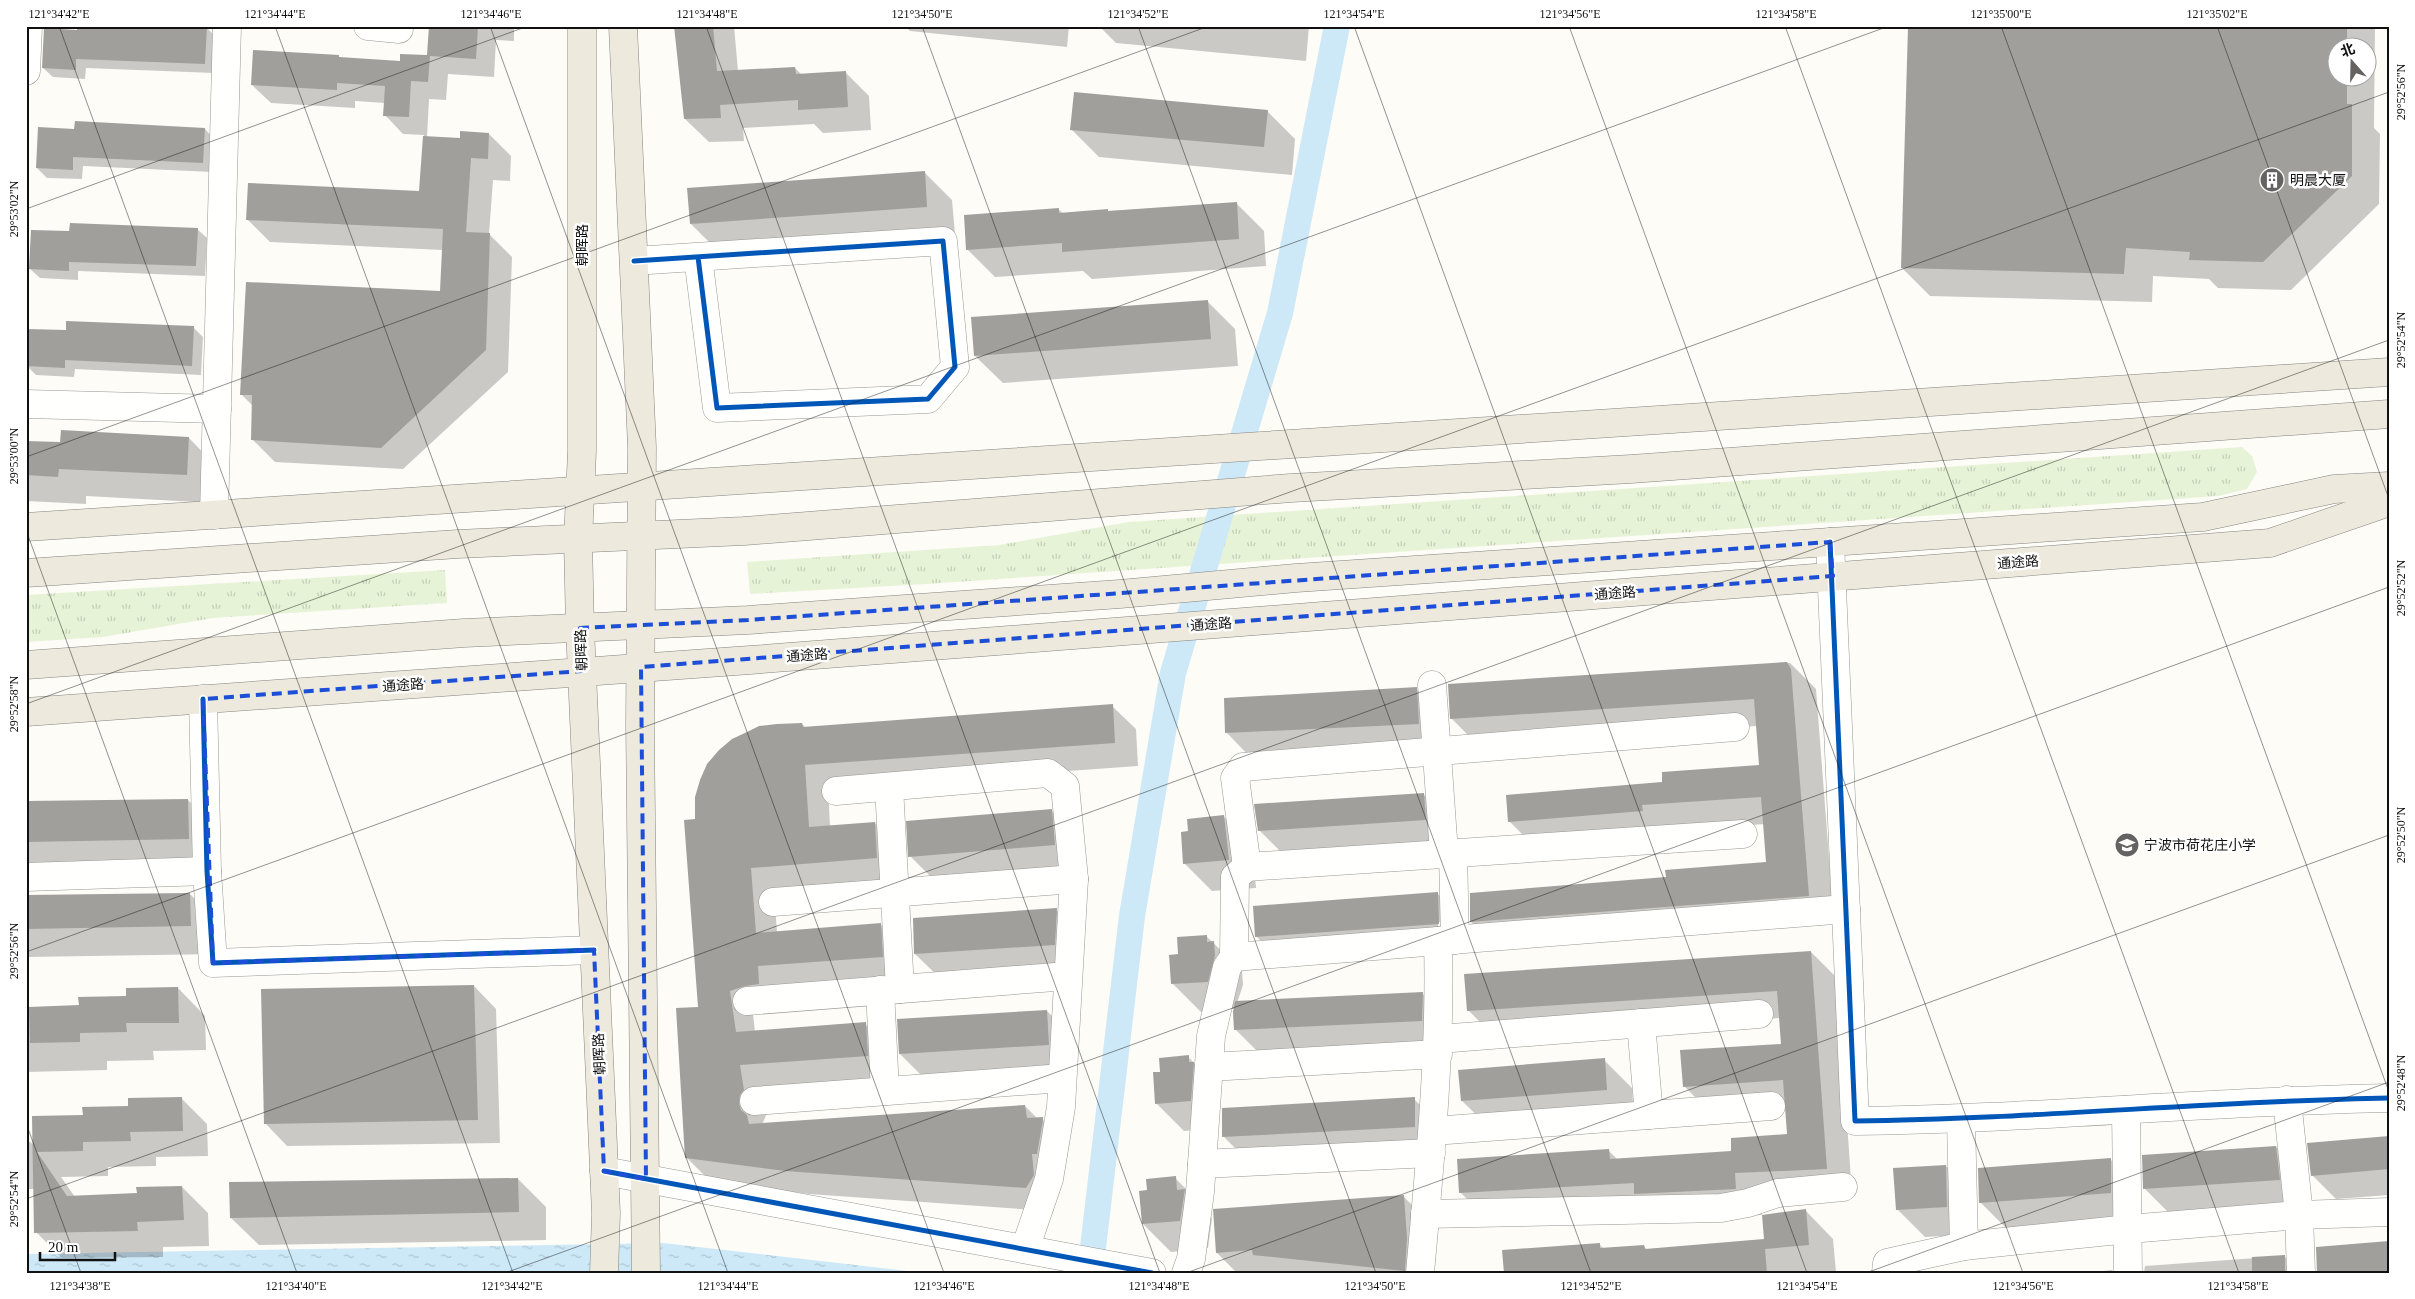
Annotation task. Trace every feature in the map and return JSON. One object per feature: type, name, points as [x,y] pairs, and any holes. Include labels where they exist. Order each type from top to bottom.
[{"type":"main road","name":"朝晖路","points":[[582,26],[580,491],[578,540],[581,672],[606,1213],[604,1273]]},
{"type":"main road","points":[[622,26],[634,261],[642,487],[640,724],[646,1273]]},
{"type":"main road","points":[[26,528],[2389,372]]},
{"type":"main road","points":[[26,573],[458,544],[744,531],[1291,488],[1630,469],[2389,414]]},
{"type":"main road","points":[[26,664],[464,633],[748,620],[1120,594],[1296,578],[2203,517],[2334,489],[2389,486]]},
{"type":"main road","name":"通途路","points":[[26,712],[641,668],[2270,543],[2389,502]]},
{"type":"street","points":[[26,71],[28,26]]},
{"type":"street","points":[[214,515],[227,26]]},
{"type":"street","points":[[368,26],[398,29]]},
{"type":"street","points":[[634,261],[942,241],[955,367],[928,399],[716,408],[698,257]]},
{"type":"street","points":[[26,404],[217,409]]},
{"type":"street","points":[[1830,542],[1856,1121],[1961,1120],[2287,1100],[2389,1098]]},
{"type":"street","points":[[1420,1273],[1447,940],[1449,853],[1432,685]]},
{"type":"street","points":[[203,699],[207,871],[213,963],[594,950]]},
{"type":"street","points":[[1247,866],[1234,778],[1243,767],[1735,727]]},
{"type":"street","points":[[836,791],[1048,773],[1065,786],[1074,879],[1061,1107],[1049,1180],[1032,1250]]},
{"type":"street","points":[[885,1091],[895,892],[889,787]]},
{"type":"street","points":[[1186,1273],[1192,1259],[1202,1164],[1211,1036],[1227,967],[1234,957],[1235,877],[1247,866],[1743,834]]},
{"type":"street","points":[[26,878],[207,871]]},
{"type":"street","points":[[774,902],[1074,879]]},
{"type":"street","points":[[1234,957],[1846,910]]},
{"type":"street","points":[[747,1001],[1068,976]]},
{"type":"street","points":[[1209,1067],[1438,1046],[1641,1023],[1759,1014]]},
{"type":"street","points":[[1641,1023],[1649,1115]]},
{"type":"street","points":[[754,1101],[1062,1078]]},
{"type":"street","points":[[2287,1100],[2299,1215],[2301,1273]]},
{"type":"street","points":[[1202,1164],[1432,1142],[1649,1115],[1771,1106]]},
{"type":"street","points":[[2126,1110],[2129,1229],[2128,1273]]},
{"type":"street","points":[[1961,1120],[1964,1246]]},
{"type":"street","points":[[604,1171],[646,1192],[1032,1250],[1149,1272]]},
{"type":"street","points":[[1425,1214],[1721,1208],[1748,1203],[1778,1193],[1843,1186]]},
{"type":"street","points":[[1886,1273],[1886,1263],[1964,1246],[2129,1229],[2299,1215],[2389,1212]]},
{"type":"highlighted area","points":[[1830,542],[1833,576],[641,667],[646,1179],[604,1171],[594,950],[213,963],[203,699],[581,671],[580,628],[748,620]]},
{"type":"green space","points":[[2242,447],[2252,456],[2257,472],[2247,489],[2219,496],[926,584],[750,594],[747,562],[999,545],[1129,522]]},
{"type":"green space","points":[[445,570],[447,603],[213,618],[103,637],[26,642],[26,595]]},
{"type":"water","points":[[663,1243],[925,1273],[26,1273],[26,1254]]},
{"type":"building","points":[[77,26],[207,26],[205,64],[76,59],[76,70],[42,68],[44,28],[77,30]]},
{"type":"building","points":[[429,26],[478,26],[476,59],[430,56],[428,82],[411,81],[409,117],[383,116],[385,86],[337,83],[337,90],[251,85],[253,50],[400,61],[400,54],[427,55]]},
{"type":"building","points":[[674,26],[713,26],[717,71],[795,67],[796,74],[846,71],[848,107],[798,110],[798,100],[720,105],[721,118],[684,119]]},
{"type":"building","points":[[2347,26],[2347,38],[2328,38],[2328,88],[2347,88],[2347,104],[2352,104],[2352,176],[2263,262],[2189,260],[2190,252],[2126,248],[2124,274],[1901,268],[1908,27]]},
{"type":"building","points":[[1074,92],[1268,110],[1264,147],[1070,130]]},
{"type":"building","points":[[75,121],[205,128],[203,163],[73,157],[73,170],[36,168],[38,127],[74,129]]},
{"type":"building","points":[[460,131],[489,133],[488,159],[471,158],[466,232],[490,233],[486,350],[381,448],[251,440],[252,395],[240,395],[246,282],[440,291],[443,229],[246,220],[248,183],[419,191],[423,136],[460,138]]},
{"type":"building","points":[[925,171],[927,207],[690,224],[687,188]]},
{"type":"building","points":[[1237,202],[1239,239],[1062,252],[1062,243],[966,250],[964,215],[1059,208],[1059,213],[1108,209],[1108,211]]},
{"type":"building","points":[[70,223],[198,228],[196,266],[69,262],[69,271],[29,269],[31,230],[69,231]]},
{"type":"building","points":[[1208,300],[1211,339],[974,356],[971,317]]},
{"type":"building","points":[[66,321],[194,326],[192,366],[65,360],[65,368],[26,366],[27,329],[66,330]]},
{"type":"building","points":[[61,430],[189,437],[187,475],[59,469],[58,477],[26,475],[26,441],[60,442]]},
{"type":"building","points":[[1787,662],[1791,669],[1809,896],[1470,922],[1470,893],[1666,877],[1665,870],[1766,862],[1761,797],[1642,805],[1643,811],[1508,822],[1506,795],[1662,782],[1662,772],[1759,765],[1754,699],[1450,719],[1448,684]]},
{"type":"building","points":[[1417,687],[1419,724],[1225,733],[1224,698]]},
{"type":"building","points":[[1113,704],[1115,743],[805,765],[809,827],[875,822],[877,858],[751,868],[756,933],[881,923],[883,957],[758,966],[759,984],[730,991],[736,1032],[866,1022],[868,1056],[740,1065],[744,1090],[740,1095],[739,1103],[741,1110],[747,1115],[749,1124],[1025,1105],[1027,1118],[1043,1117],[1037,1154],[1032,1154],[1034,1175],[1026,1188],[785,1171],[685,1158],[676,1008],[698,1007],[684,820],[695,819],[695,797],[700,780],[707,764],[719,750],[732,739],[759,726],[802,723],[803,727]]},
{"type":"building","points":[[1424,793],[1426,820],[1258,831],[1254,804]]},
{"type":"building","points":[[188,799],[189,839],[26,842],[26,801]]},
{"type":"building","points":[[1052,809],[1055,845],[908,857],[906,821]]},
{"type":"building","points":[[1224,815],[1229,860],[1183,864],[1181,832],[1188,831],[1187,819]]},
{"type":"building","points":[[1438,892],[1439,924],[1255,937],[1253,906]]},
{"type":"building","points":[[190,893],[191,926],[26,929],[26,895]]},
{"type":"building","points":[[1057,908],[1055,945],[914,954],[913,918]]},
{"type":"building","points":[[1207,935],[1207,942],[1214,941],[1215,956],[1208,982],[1171,984],[1169,955],[1178,954],[1177,937]]},
{"type":"building","points":[[1811,951],[1827,1169],[1735,1173],[1736,1189],[1634,1194],[1634,1183],[1459,1193],[1457,1159],[1609,1149],[1610,1159],[1731,1151],[1731,1138],[1787,1134],[1783,1080],[1683,1087],[1680,1050],[1781,1044],[1777,991],[1467,1011],[1464,974]]},
{"type":"building","points":[[474,985],[478,1120],[264,1124],[261,989]]},
{"type":"building","points":[[178,987],[179,1023],[126,1023],[127,1032],[80,1033],[80,1042],[30,1043],[29,1007],[79,1005],[78,997],[126,996],[126,988]]},
{"type":"building","points":[[1423,992],[1422,1021],[1234,1030],[1233,1012],[1235,1001]]},
{"type":"building","points":[[1047,1010],[1049,1045],[899,1054],[897,1019]]},
{"type":"building","points":[[1189,1055],[1189,1062],[1194,1062],[1191,1101],[1155,1104],[1153,1072],[1160,1072],[1159,1058]]},
{"type":"building","points":[[1605,1058],[1607,1090],[1461,1101],[1458,1070]]},
{"type":"building","points":[[182,1097],[183,1131],[130,1132],[131,1141],[83,1142],[83,1151],[37,1152],[67,1196],[137,1193],[136,1187],[182,1186],[184,1220],[137,1222],[138,1231],[34,1233],[32,1116],[83,1115],[82,1107],[128,1106],[128,1098]]},
{"type":"building","points":[[1415,1097],[1415,1127],[1222,1137],[1222,1108]]},
{"type":"building","points":[[2389,1136],[2389,1169],[2311,1176],[2307,1143]]},
{"type":"building","points":[[2276,1146],[2280,1180],[2143,1189],[2142,1155]]},
{"type":"building","points":[[2111,1158],[2111,1193],[1979,1203],[1978,1168]]},
{"type":"building","points":[[1946,1165],[1947,1207],[1896,1210],[1893,1168]]},
{"type":"building","points":[[1176,1176],[1177,1190],[1185,1189],[1180,1221],[1142,1224],[1139,1191],[1147,1190],[1146,1179]]},
{"type":"building","points":[[518,1178],[519,1212],[230,1218],[229,1182]]},
{"type":"building","points":[[1404,1195],[1407,1238],[1405,1271],[1253,1255],[1252,1250],[1216,1253],[1213,1209]]},
{"type":"building","points":[[1806,1209],[1809,1245],[1765,1249],[1767,1273],[1504,1273],[1502,1250],[1600,1243],[1600,1248],[1644,1245],[1645,1249],[1764,1239],[1762,1215]]},
{"type":"building","points":[[2389,1241],[2389,1271],[2317,1273],[2316,1247]]},
{"type":"building","points":[[2285,1255],[2285,1273],[2252,1273],[2252,1257]]},
{"type":"waterway","points":[[1090,1273],[1132,916],[1173,673],[1280,313],[1337,26]]},
{"type":"cycle path","points":[[634,261],[943,241],[955,367],[928,399],[717,408],[698,257]]},
{"type":"cycle path","points":[[1830,542],[1855,1121],[1922,1120],[2389,1098]]},
{"type":"cycle path","points":[[203,699],[207,871],[213,963],[594,950]]},
{"type":"cycle path","points":[[604,1171],[1152,1273]]},
{"type":"place","name":"明晨大厦","points":[[2272,180]]},
{"type":"place","name":"宁波市荷花庄小学","points":[[2127,845]]}]
